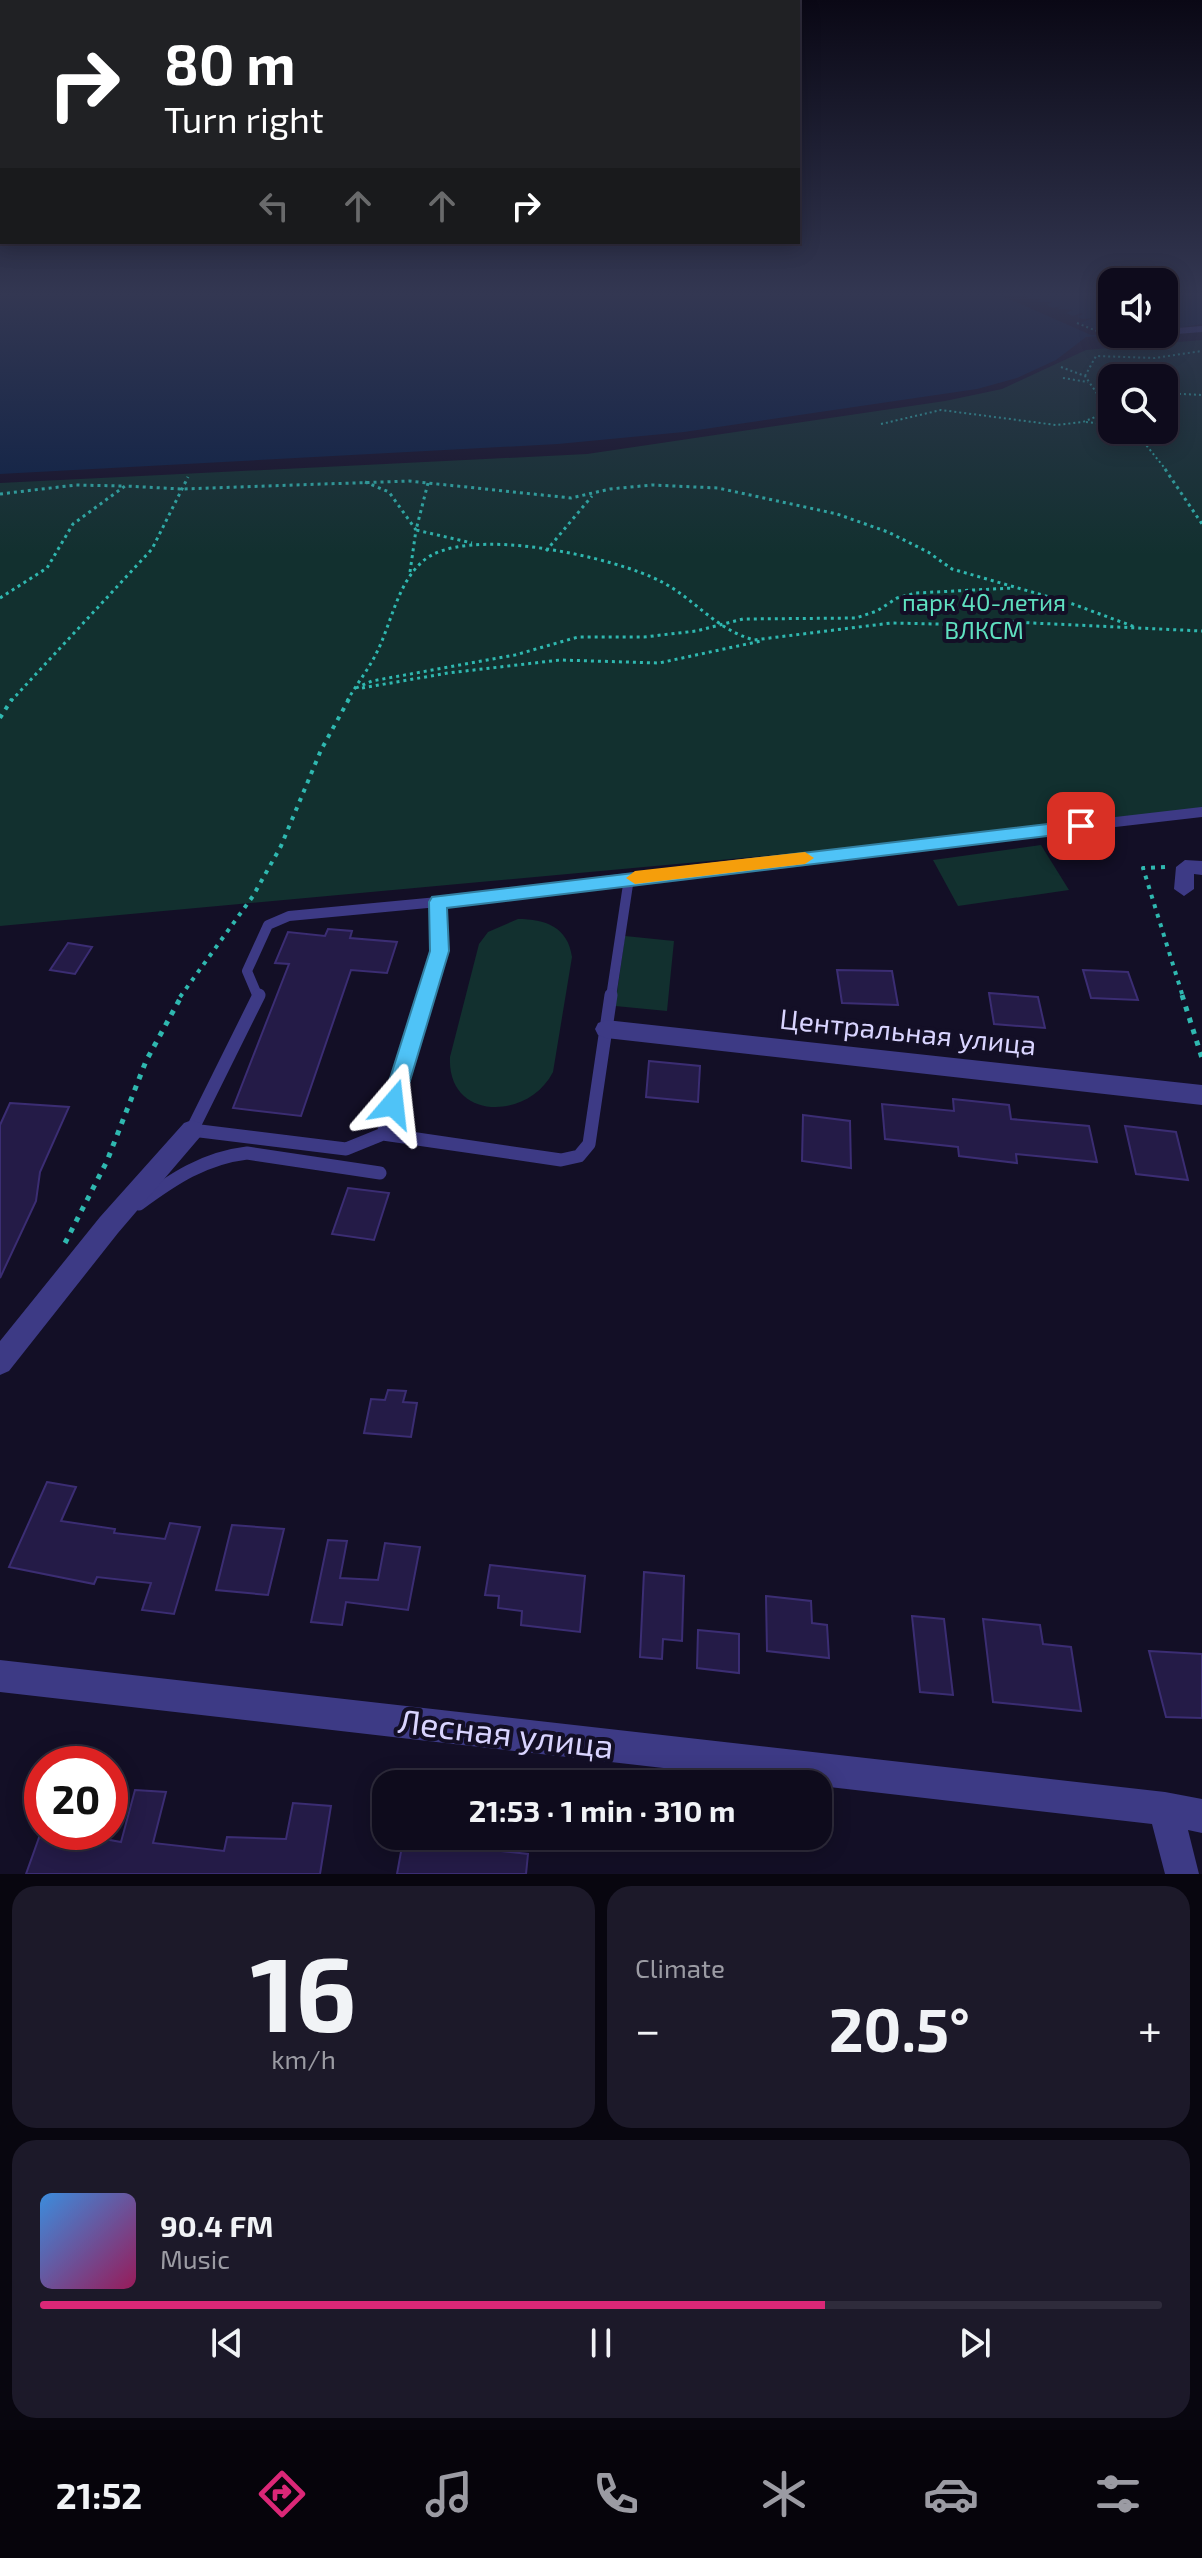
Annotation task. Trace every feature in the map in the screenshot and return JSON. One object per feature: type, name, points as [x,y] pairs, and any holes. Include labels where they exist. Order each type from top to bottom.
[{"type":"street","points":[[1184,889],[1193,868]]},
{"type":"street","name":"Центральная улица","points":[[606,1029],[1202,1095]]},
{"type":"street","points":[[0,1362],[67,1282],[109,1225],[192,1130]]},
{"type":"street","name":"Лесная улица","points":[[0,1676],[1165,1809],[1202,1816]]},
{"type":"street","points":[[1165,1809],[1182,1874]]},
{"type":"lane","points":[[629,878],[589,1144],[579,1156],[561,1160],[383,1134],[346,1149],[192,1130],[259,995],[247,971],[268,925],[289,916],[438,902],[629,878],[1202,812]]},
{"type":"lane","points":[[383,1134],[439,951],[438,902]]},
{"type":"lane","points":[[109,1225],[183,1172],[212,1158],[247,1153],[380,1173]]},
{"type":"path","points":[[1071,379],[1090,383]]},
{"type":"path","points":[[1087,379],[1098,395]]},
{"type":"path","points":[[1178,394],[1202,395]]},
{"type":"path","points":[[881,424],[941,410],[1056,425],[1098,424]]},
{"type":"path","points":[[1083,422],[1098,416]]},
{"type":"path","points":[[1147,444],[1158,455],[1202,524]]},
{"type":"path","points":[[0,718],[17,691],[90,619],[152,549],[188,477]]},
{"type":"path","points":[[363,481],[389,492],[416,530],[479,544]]},
{"type":"path","points":[[0,494],[76,485],[182,489],[363,481],[428,483],[571,498],[610,489],[652,485],[718,488],[837,514],[888,532],[928,552],[952,569],[1070,603],[1141,630]]},
{"type":"path","points":[[67,1282],[65,1240],[107,1161],[146,1061],[176,1003],[253,896],[281,846],[305,784],[354,689],[375,656],[409,576],[428,483]]},
{"type":"path","points":[[0,598],[47,568],[73,524],[125,486]]},
{"type":"path","points":[[546,551],[593,494]]},
{"type":"path","points":[[409,576],[435,552],[479,544],[504,544],[599,558],[663,582],[732,634],[754,640],[891,623],[928,626],[1011,622],[1202,631]]},
{"type":"path","points":[[354,689],[372,681],[515,655],[578,637],[644,637],[720,626],[743,619],[856,618],[877,611],[897,598],[916,593],[1016,588]]},
{"type":"path","points":[[354,689],[448,673],[560,660],[659,663],[771,639]]},
{"type":"path","points":[[1193,868],[1143,868],[1202,1058]]},
{"type":"green space","name":"парк 40-летия ВЛКСМ","points":[[1023,379],[1098,379],[1098,444],[1178,444],[1178,379],[1202,379],[1202,816],[0,926],[0,483],[587,454],[945,401],[1002,389]]},
{"type":"green space","points":[[1041,845],[1069,890],[958,906],[933,860]]},
{"type":"green space","points":[[518,919],[554,927],[566,938],[572,957],[553,1072],[541,1088],[526,1099],[509,1106],[491,1107],[475,1103],[461,1093],[453,1078],[450,1057],[479,944],[488,932]]},
{"type":"green space","points":[[625,936],[674,941],[667,1011],[615,1006]]},
{"type":"water","points":[[0,379],[1012,379],[977,389],[684,432],[558,444],[0,474]]},
{"type":"building","points":[[328,929],[352,931],[350,938],[397,942],[387,973],[351,970],[301,1116],[233,1108],[289,964],[275,963],[288,932],[325,936]]},
{"type":"building","points":[[68,943],[92,947],[75,974],[50,970]]},
{"type":"building","points":[[837,970],[892,971],[898,1005],[842,1003]]},
{"type":"building","points":[[1083,970],[1128,972],[1138,1000],[1091,998]]},
{"type":"building","points":[[989,993],[1038,997],[1045,1028],[994,1024]]},
{"type":"building","points":[[649,1061],[700,1066],[698,1102],[646,1097]]},
{"type":"building","points":[[953,1099],[1009,1105],[1011,1119],[1089,1126],[1097,1162],[1016,1154],[1017,1163],[959,1156],[958,1147],[885,1139],[882,1104],[954,1111]]},
{"type":"building","points":[[10,1103],[69,1107],[40,1172],[36,1201],[0,1278],[0,1125]]},
{"type":"building","points":[[803,1115],[850,1121],[851,1168],[802,1161]]},
{"type":"building","points":[[1125,1126],[1176,1132],[1188,1180],[1136,1174]]},
{"type":"building","points":[[348,1188],[389,1193],[374,1240],[332,1234]]},
{"type":"building","points":[[388,1390],[406,1391],[403,1402],[417,1403],[411,1437],[364,1433],[371,1399],[385,1400]]},
{"type":"building","points":[[47,1482],[76,1487],[61,1521],[115,1529],[114,1533],[165,1539],[170,1523],[200,1527],[174,1614],[142,1610],[151,1583],[97,1577],[94,1584],[9,1567]]},
{"type":"building","points":[[232,1525],[284,1529],[268,1595],[216,1590]]},
{"type":"building","points":[[328,1540],[347,1541],[340,1578],[378,1580],[385,1543],[420,1547],[408,1610],[346,1602],[342,1625],[311,1622]]},
{"type":"building","points":[[490,1565],[585,1576],[580,1632],[521,1625],[522,1611],[498,1608],[499,1596],[485,1595]]},
{"type":"building","points":[[644,1572],[684,1576],[682,1641],[663,1639],[662,1659],[640,1657]]},
{"type":"building","points":[[766,1596],[811,1601],[812,1623],[827,1625],[829,1658],[767,1651]]},
{"type":"building","points":[[912,1616],[944,1619],[953,1695],[920,1692]]},
{"type":"building","points":[[983,1619],[1040,1625],[1043,1644],[1071,1647],[1081,1711],[993,1702]]},
{"type":"building","points":[[698,1630],[739,1634],[739,1673],[697,1668]]},
{"type":"building","points":[[1149,1651],[1202,1654],[1202,1718],[1166,1717]]},
{"type":"building","points":[[135,1790],[166,1792],[153,1843],[224,1851],[227,1837],[286,1839],[293,1803],[331,1806],[320,1874],[26,1874],[35,1850],[128,1850],[128,1816]]},
{"type":"building","points":[[401,1850],[492,1850],[528,1854],[526,1874],[397,1874]]},
{"type":"slow traffic","points":[[635,878],[805,858]]},
{"type":"route","points":[[393,1104],[439,951],[438,902],[1081,826]]}]
